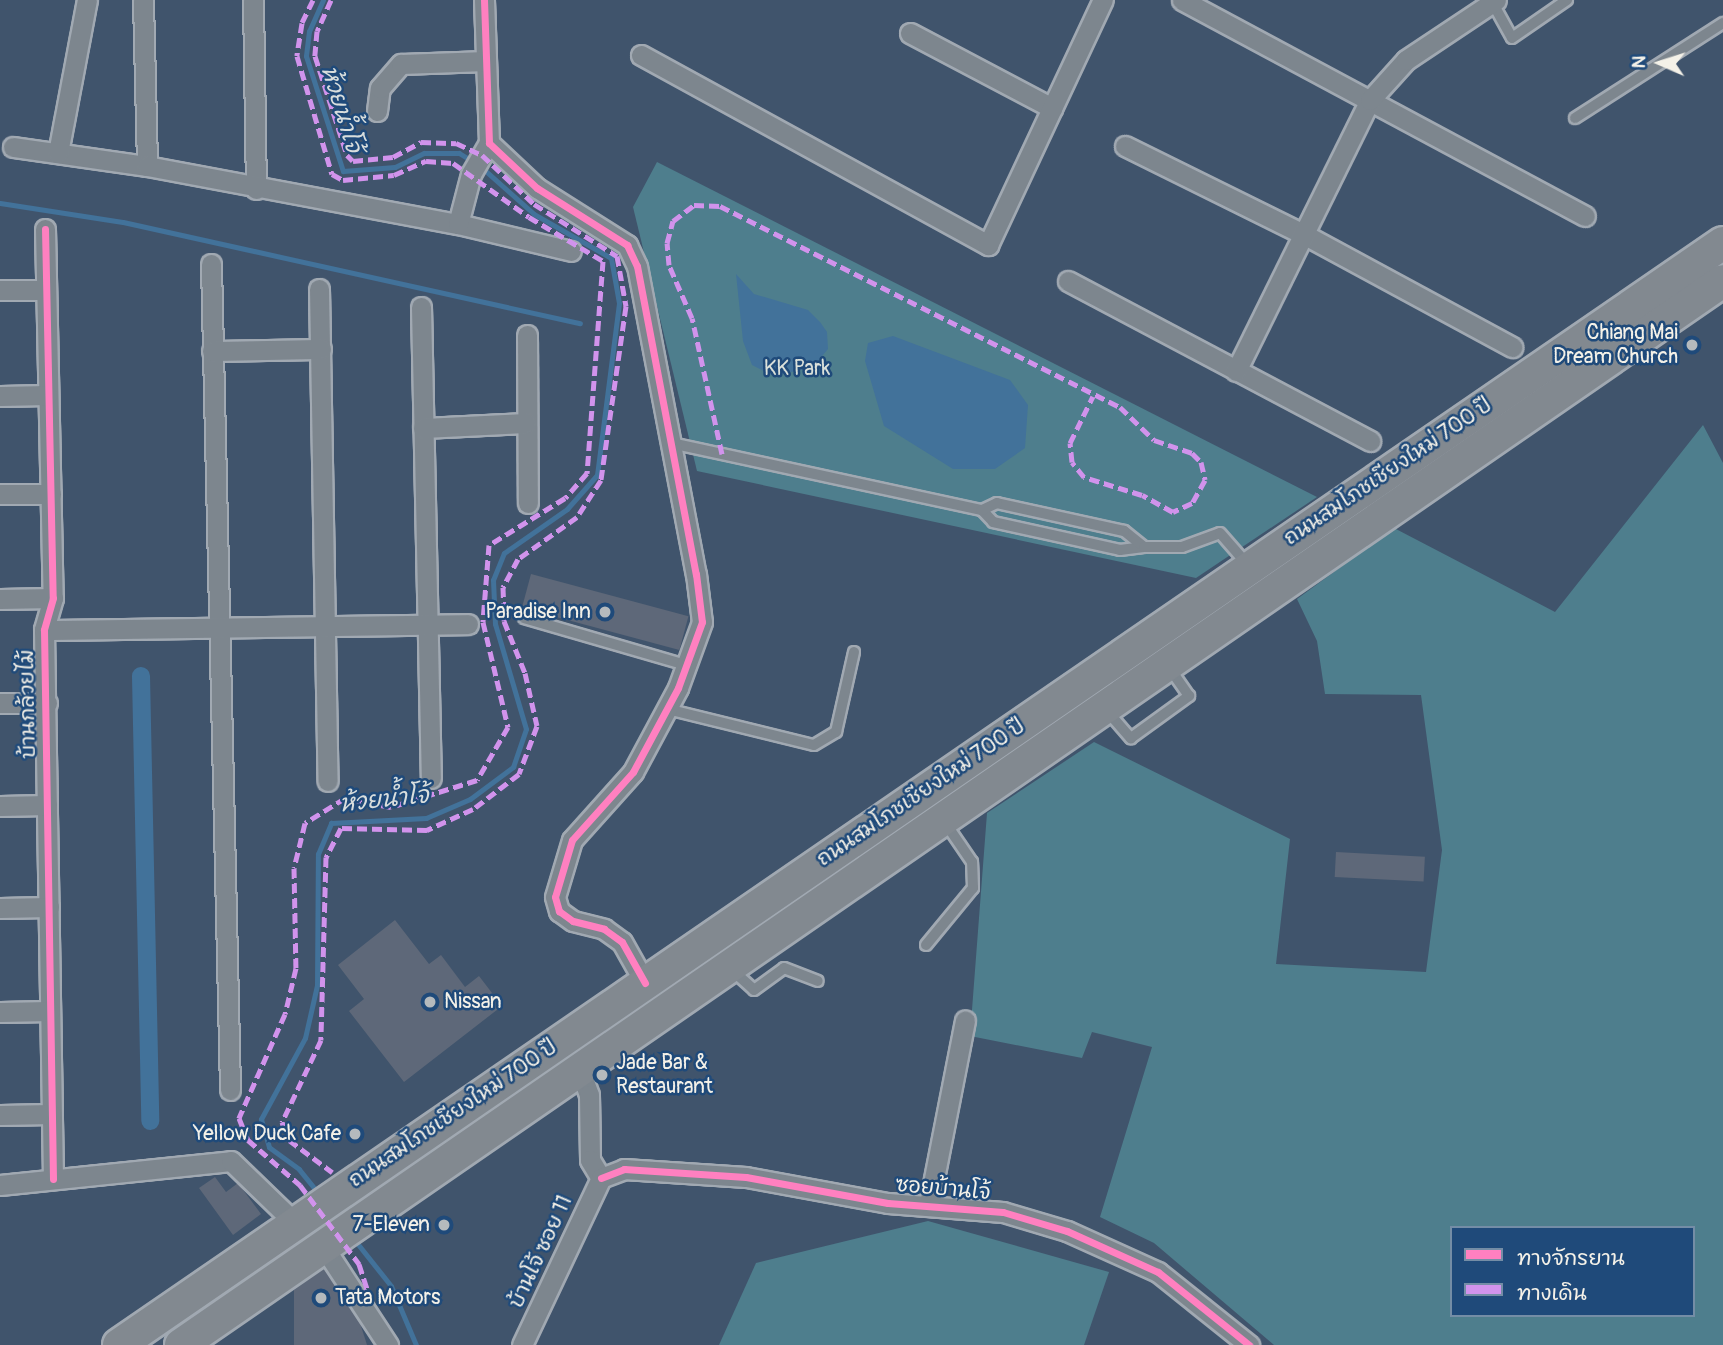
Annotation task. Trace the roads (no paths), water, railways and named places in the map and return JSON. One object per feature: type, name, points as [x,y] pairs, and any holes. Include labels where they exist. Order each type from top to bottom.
[{"type":"main road","name":"ถนนสมโภชเชียงใหม่ 700 ปี","points":[[119,1345],[1723,243]]},
{"type":"main road","name":"ถนนสมโภชเชียงใหม่ 700 ปี","points":[[181,1345],[375,1216],[1723,281]]},
{"type":"street","points":[[58,153],[87,0]]},
{"type":"street","points":[[143,0],[148,166]]},
{"type":"street","points":[[253,0],[256,189]]},
{"type":"street","points":[[458,224],[471,174],[485,149],[484,0]]},
{"type":"street","points":[[641,55],[988,246],[1103,0]]},
{"type":"street","points":[[1182,0],[1585,216]]},
{"type":"street","points":[[1236,371],[1370,100],[1406,60],[1493,1]]},
{"type":"street","points":[[910,33],[1052,108]]},
{"type":"street","points":[[377,111],[380,88],[401,64],[486,61]]},
{"type":"street","points":[[13,146],[148,166],[256,189],[458,224],[571,251]]},
{"type":"street","points":[[1125,146],[1303,234],[1511,347]]},
{"type":"street","points":[[485,149],[537,188],[627,245],[637,266],[671,443],[702,622],[667,709],[633,772],[572,840],[555,897],[559,911],[573,920],[604,929],[622,942],[645,983]]},
{"type":"street","name":"บ้านกล้วยไม้","points":[[45,229],[53,598],[44,630],[53,1180]]},
{"type":"street","points":[[211,264],[217,627],[230,1090]]},
{"type":"street","points":[[1068,281],[1370,441]]},
{"type":"street","points":[[319,289],[328,781]]},
{"type":"street","points":[[0,290],[46,290]]},
{"type":"street","points":[[421,307],[431,778]]},
{"type":"street","points":[[527,335],[528,503]]},
{"type":"street","points":[[212,351],[321,349]]},
{"type":"street","points":[[0,396],[47,396]]},
{"type":"street","points":[[423,428],[526,423]]},
{"type":"street","points":[[0,494],[51,494]]},
{"type":"street","points":[[0,599],[53,598]]},
{"type":"street","points":[[44,630],[468,624]]},
{"type":"street","points":[[0,703],[47,703]]},
{"type":"street","points":[[0,806],[47,805]]},
{"type":"street","points":[[0,908],[49,907]]},
{"type":"street","points":[[0,1012],[50,1011]]},
{"type":"street","points":[[929,1204],[965,1021]]},
{"type":"street","points":[[581,1073],[589,1095],[590,1160],[601,1178]]},
{"type":"street","points":[[0,1115],[51,1114]]},
{"type":"street","points":[[0,1185],[231,1161],[305,1216]]},
{"type":"street","name":"ซอยบ้านโจ้","points":[[601,1178],[624,1169],[746,1177],[888,1203],[929,1204],[1003,1212],[1067,1231],[1158,1272],[1249,1345]]},
{"type":"street","name":"บ้านโจ้ ซอย 11","points":[[522,1345],[601,1178]]},
{"type":"street","points":[[330,1245],[388,1345]]},
{"type":"lane","points":[[1493,1],[1512,38],[1567,0]]},
{"type":"lane","points":[[1575,118],[1723,23]]},
{"type":"lane","points":[[671,443],[982,510],[993,522],[1120,550],[1182,547],[1220,533],[1249,567]]},
{"type":"lane","points":[[982,510],[997,503],[1124,531],[1144,547]]},
{"type":"lane","points":[[524,618],[686,665]]},
{"type":"lane","points":[[667,709],[814,745],[836,732],[854,652]]},
{"type":"lane","points":[[926,945],[973,888],[972,862],[944,821]]},
{"type":"lane","points":[[731,969],[754,990],[784,968],[818,981]]},
{"type":"waterway","name":"ห้วยน้ำโจ้","points":[[323,0],[309,31],[306,56],[343,171],[395,167],[424,153],[459,153],[472,161]]},
{"type":"waterway","name":"ห้วยน้ำโจ้","points":[[319,1194],[299,1169],[269,1147],[261,1119],[305,1038],[317,985],[318,854],[331,823],[426,818],[470,799],[513,767],[526,729],[495,624],[493,580],[504,553],[567,509],[597,475],[619,303],[611,258],[534,214],[480,166]]},
{"type":"waterway","points":[[0,203],[123,222],[580,323]]},
{"type":"waterway","points":[[141,676],[150,1121]]},
{"type":"waterway","name":"ห้วยน้ำโจ้","points":[[353,1238],[391,1286],[416,1345]]},
{"type":"place","name":"Chiang Mai Dream Church","points":[[1692,345]]},
{"type":"place","name":"Paradise Inn","points":[[605,612]]},
{"type":"place","name":"Nissan","points":[[430,1002]]},
{"type":"place","name":"Jade Bar & Restaurant","points":[[602,1075]]},
{"type":"place","name":"Yellow Duck Cafe","points":[[355,1134]]},
{"type":"place","name":"7-Eleven","points":[[444,1225]]},
{"type":"place","name":"Tata Motors","points":[[321,1298]]},
{"type":"park label","name":"KK Park","points":[[797,369]]}]
